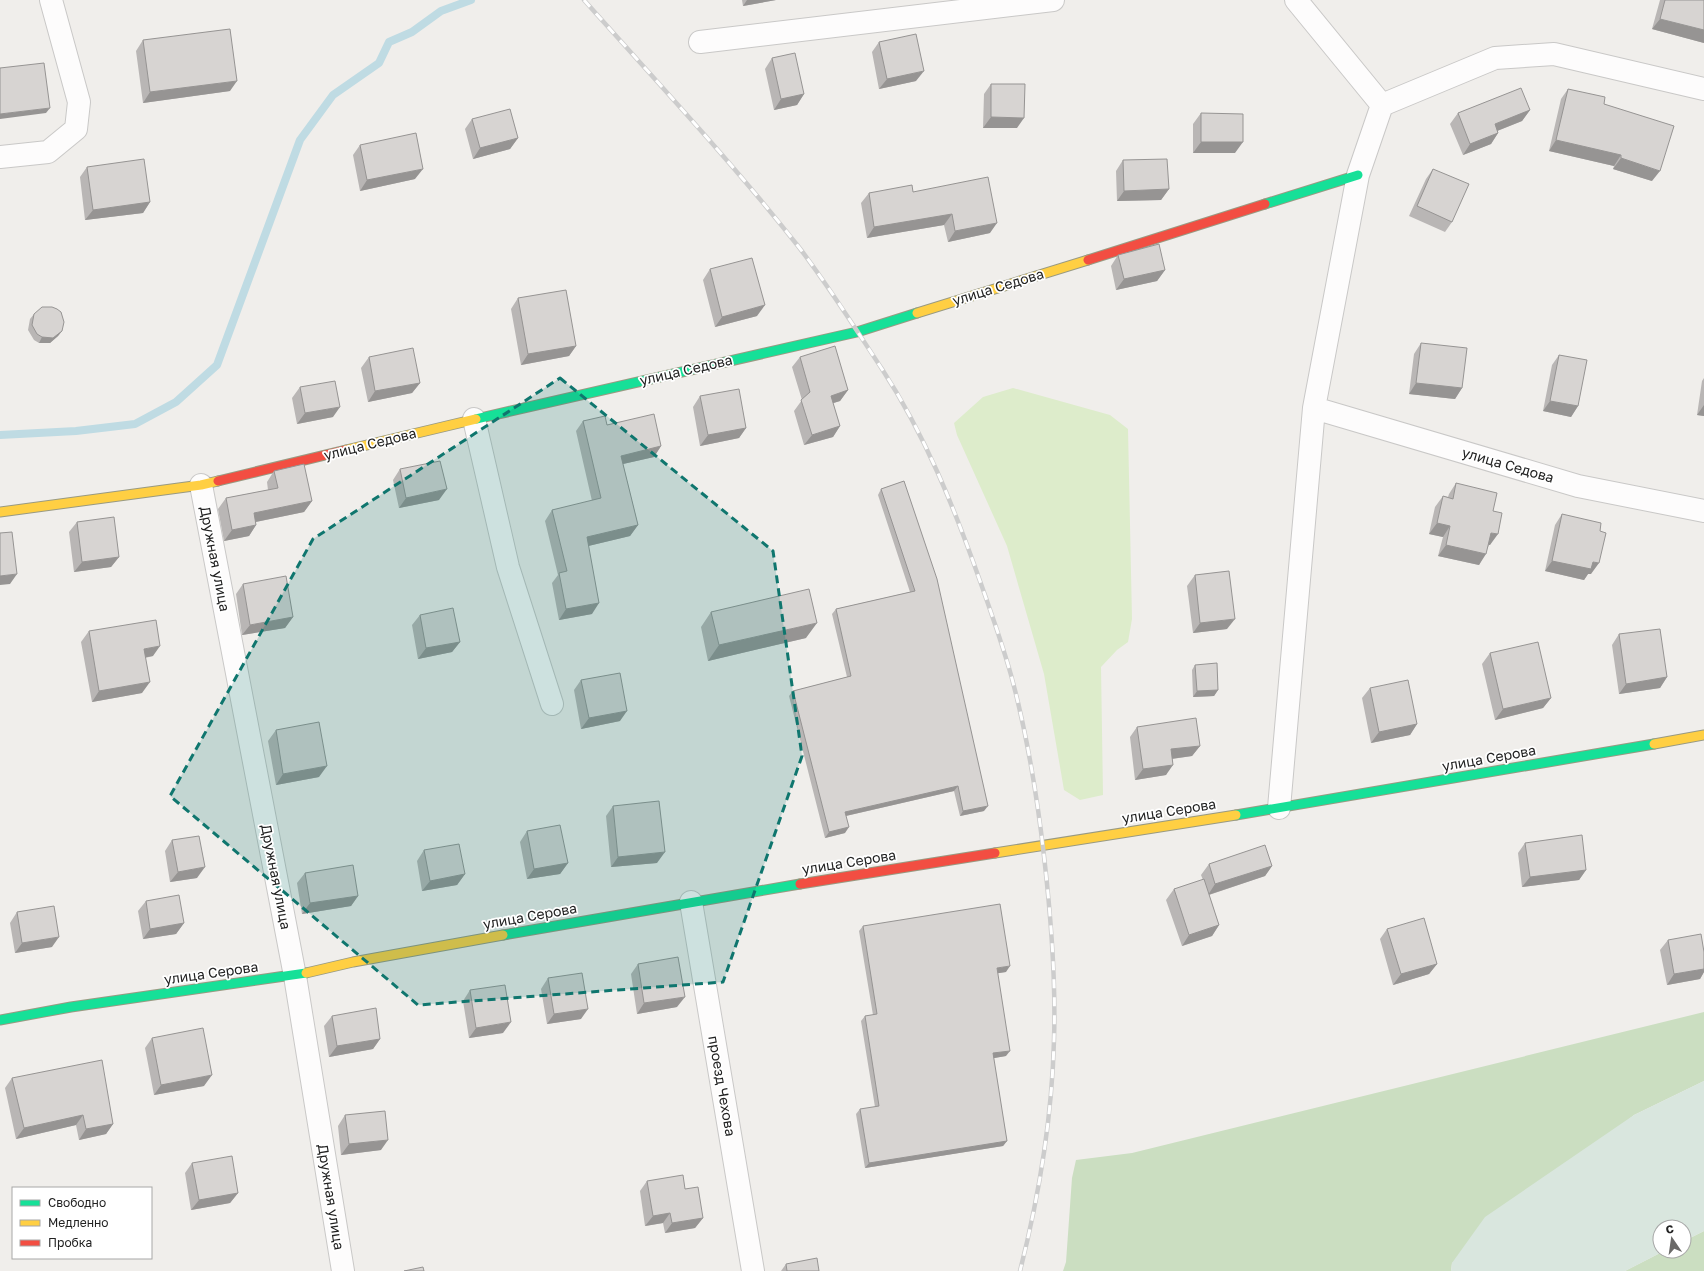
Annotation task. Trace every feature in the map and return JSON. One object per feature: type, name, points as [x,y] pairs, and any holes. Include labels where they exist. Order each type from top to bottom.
[{"type":"street","points":[[0,157],[48,152],[76,129],[79,102],[51,0]]},
{"type":"street","points":[[700,42],[1053,0]]},
{"type":"street","points":[[1296,0],[1382,105]]},
{"type":"street","points":[[1279,808],[1314,408],[1358,175],[1382,105],[1495,58],[1554,54],[1704,89]]},
{"type":"street","name":"улица Седова","points":[[0,512],[201,485],[474,419],[857,332],[1358,175]]},
{"type":"street","name":"улица Седова","points":[[1314,408],[1578,486],[1704,511]]},
{"type":"street","points":[[474,419],[508,567],[552,704]]},
{"type":"street","name":"Дружная улица","points":[[201,485],[295,976],[343,1271]]},
{"type":"street","name":"улица Серова","points":[[0,1020],[70,1007],[295,976],[353,962],[691,902],[1279,808],[1704,735]]},
{"type":"street","name":"проезд Чехова","points":[[691,902],[753,1271]]},
{"type":"highlighted area","points":[[560,378],[773,551],[802,756],[723,982],[418,1005],[170,796],[313,539]]},
{"type":"green space","points":[[1013,388],[1110,415],[1128,429],[1132,619],[1128,642],[1117,650],[1101,667],[1103,795],[1080,800],[1064,790],[1044,674],[1007,546],[957,435],[954,423],[983,397]]},
{"type":"green space","points":[[1704,1012],[1704,1081],[1634,1115],[1452,1263],[1451,1271],[1063,1271],[1066,1262],[1072,1178],[1076,1160],[1132,1153]]},
{"type":"green space","points":[[1704,1231],[1704,1271],[1625,1271],[1652,1257],[1652,1259],[1692,1259],[1692,1237]]},
{"type":"shaded area","points":[[1704,1081],[1704,1231],[1692,1237],[1692,1219],[1652,1219],[1652,1257],[1625,1271],[1451,1271],[1452,1263],[1485,1217],[1634,1115]]},
{"type":"building","points":[[1665,0],[1704,0],[1704,30],[1660,19]]},
{"type":"building","points":[[230,29],[237,81],[150,92],[143,40]]},
{"type":"building","points":[[916,34],[924,71],[887,79],[879,42]]},
{"type":"building","points":[[795,53],[804,94],[781,99],[772,58]]},
{"type":"building","points":[[44,63],[50,108],[0,114],[0,68]]},
{"type":"building","points":[[991,84],[1025,84],[1024,118],[991,117]]},
{"type":"building","points":[[1521,88],[1530,110],[1495,124],[1498,133],[1470,144],[1458,113]]},
{"type":"building","points":[[1568,89],[1605,97],[1604,104],[1674,126],[1660,171],[1621,158],[1621,155],[1556,140]]},
{"type":"building","points":[[510,109],[518,138],[480,148],[472,119]]},
{"type":"building","points":[[1201,113],[1243,114],[1243,142],[1201,142]]},
{"type":"building","points":[[416,133],[423,169],[367,180],[360,145]]},
{"type":"building","points":[[144,159],[150,202],[93,210],[87,167]]},
{"type":"building","points":[[1167,159],[1169,189],[1124,191],[1123,160]]},
{"type":"building","points":[[1433,169],[1469,184],[1452,222],[1417,206]]},
{"type":"building","points":[[988,177],[997,223],[955,231],[952,214],[874,227],[869,193],[912,185],[913,192]]},
{"type":"building","points":[[1159,244],[1165,270],[1124,279],[1118,255]]},
{"type":"building","points":[[752,258],[765,305],[722,317],[710,269]]},
{"type":"building","points":[[566,290],[576,346],[528,354],[518,298]]},
{"type":"building","points":[[42,307],[52,307],[61,312],[64,322],[62,331],[53,338],[42,337],[37,334],[32,325],[34,314]]},
{"type":"building","points":[[1421,343],[1467,348],[1462,388],[1416,383]]},
{"type":"building","points":[[835,346],[848,390],[831,396],[840,426],[812,435],[801,400],[810,392],[800,357]]},
{"type":"building","points":[[413,348],[420,383],[375,391],[369,357]]},
{"type":"building","points":[[1559,355],[1587,360],[1578,406],[1550,401]]},
{"type":"building","points":[[335,381],[340,407],[305,413],[300,387]]},
{"type":"building","points":[[739,389],[746,428],[708,435],[700,396]]},
{"type":"building","points":[[654,414],[661,446],[621,456],[638,525],[587,537],[599,603],[566,609],[559,573],[567,571],[552,510],[601,498],[583,421],[605,416],[607,425]]},
{"type":"building","points":[[440,461],[447,489],[406,498],[400,469]]},
{"type":"building","points":[[304,464],[312,501],[254,513],[256,525],[232,530],[226,498],[278,488],[274,471]]},
{"type":"building","points":[[904,481],[937,579],[988,806],[963,811],[958,786],[845,812],[849,827],[829,832],[793,691],[851,676],[836,609],[915,591],[881,489]]},
{"type":"building","points":[[1456,483],[1497,493],[1493,511],[1502,513],[1498,534],[1491,533],[1486,554],[1446,545],[1450,526],[1437,523],[1443,496],[1453,499]]},
{"type":"building","points":[[1562,514],[1601,523],[1600,531],[1606,533],[1599,563],[1593,562],[1591,569],[1552,561]]},
{"type":"building","points":[[114,517],[119,557],[82,562],[77,522]]},
{"type":"building","points":[[12,532],[17,574],[0,576],[0,533]]},
{"type":"building","points":[[1229,571],[1235,619],[1200,623],[1195,575]]},
{"type":"building","points":[[286,576],[293,617],[250,625],[243,584]]},
{"type":"building","points":[[809,589],[817,623],[719,645],[711,612]]},
{"type":"building","points":[[453,608],[460,642],[426,648],[420,615]]},
{"type":"building","points":[[156,620],[160,646],[144,649],[150,682],[99,691],[89,631]]},
{"type":"building","points":[[1660,629],[1667,677],[1626,684],[1619,634]]},
{"type":"building","points":[[1538,642],[1551,698],[1503,709],[1490,653]]},
{"type":"building","points":[[1217,663],[1218,690],[1197,691],[1195,665]]},
{"type":"building","points":[[620,673],[627,711],[589,718],[581,680]]},
{"type":"building","points":[[1408,680],[1417,724],[1379,732],[1370,688]]},
{"type":"building","points":[[1196,718],[1200,746],[1171,749],[1173,765],[1143,769],[1137,727]]},
{"type":"building","points":[[319,722],[327,766],[283,774],[276,730]]},
{"type":"building","points":[[659,801],[665,852],[618,857],[613,806]]},
{"type":"building","points":[[560,825],[568,863],[534,869],[527,831]]},
{"type":"building","points":[[1582,835],[1586,870],[1530,877],[1525,843]]},
{"type":"building","points":[[199,836],[205,867],[178,872],[172,840]]},
{"type":"building","points":[[459,844],[465,874],[430,881],[424,850]]},
{"type":"building","points":[[1265,845],[1272,866],[1215,884],[1209,864]]},
{"type":"building","points":[[353,865],[358,896],[310,903],[305,873]]},
{"type":"building","points":[[1204,879],[1219,925],[1189,935],[1174,889]]},
{"type":"building","points":[[179,895],[184,923],[150,929],[146,901]]},
{"type":"building","points":[[1000,904],[1010,966],[997,968],[1010,1051],[993,1053],[1007,1141],[869,1163],[860,1109],[879,1106],[865,1016],[877,1014],[863,926]]},
{"type":"building","points":[[54,906],[59,937],[22,943],[17,912]]},
{"type":"building","points":[[1424,918],[1437,964],[1401,974],[1387,929]]},
{"type":"building","points":[[1701,934],[1704,952],[1704,969],[1674,974],[1668,940]]},
{"type":"building","points":[[678,957],[685,997],[644,1003],[638,964]]},
{"type":"building","points":[[582,973],[588,1009],[554,1014],[548,978]]},
{"type":"building","points":[[505,985],[511,1022],[476,1028],[470,990]]},
{"type":"building","points":[[376,1008],[380,1039],[337,1046],[332,1016]]},
{"type":"building","points":[[203,1028],[212,1075],[161,1085],[152,1038]]},
{"type":"building","points":[[102,1060],[113,1124],[86,1129],[83,1115],[24,1128],[12,1078]]},
{"type":"building","points":[[385,1111],[388,1140],[349,1144],[345,1115]]},
{"type":"building","points":[[232,1156],[238,1193],[199,1200],[192,1163]]},
{"type":"building","points":[[683,1175],[685,1189],[698,1187],[703,1218],[672,1223],[670,1213],[653,1216],[647,1181]]},
{"type":"building","points":[[817,1258],[819,1271],[787,1271],[786,1264]]},
{"type":"building","points":[[423,1267],[424,1271],[404,1271]]},
{"type":"waterway","points":[[0,435],[76,431],[135,424],[176,402],[217,365],[300,140],[333,95],[379,63],[389,42],[412,32],[441,11],[471,0]]},
{"type":"railway","points":[[584,0],[773,214],[831,291],[882,369],[912,420],[925,446],[960,526],[992,616],[1011,675],[1031,765],[1047,879],[1054,971],[1054,1040],[1051,1098],[1039,1186],[1020,1271]]},
{"type":"traffic: fast","points":[[1265,204],[1358,175]]},
{"type":"traffic: fast","points":[[476,419],[857,332],[917,313]]},
{"type":"traffic: fast","points":[[1236,815],[1654,744]]},
{"type":"traffic: fast","points":[[503,935],[800,884]]},
{"type":"traffic: fast","points":[[0,1020],[71,1007],[306,973]]},
{"type":"traffic: slow","points":[[917,313],[1088,260]]},
{"type":"traffic: slow","points":[[346,450],[476,419]]},
{"type":"traffic: slow","points":[[0,512],[201,485],[218,481]]},
{"type":"traffic: slow","points":[[1654,744],[1704,735]]},
{"type":"traffic: slow","points":[[995,853],[1236,815]]},
{"type":"traffic: slow","points":[[306,973],[353,962],[503,935]]},
{"type":"traffic: jam","points":[[1088,260],[1265,204]]},
{"type":"traffic: jam","points":[[218,481],[346,450]]},
{"type":"traffic: jam","points":[[800,884],[995,853]]}]
